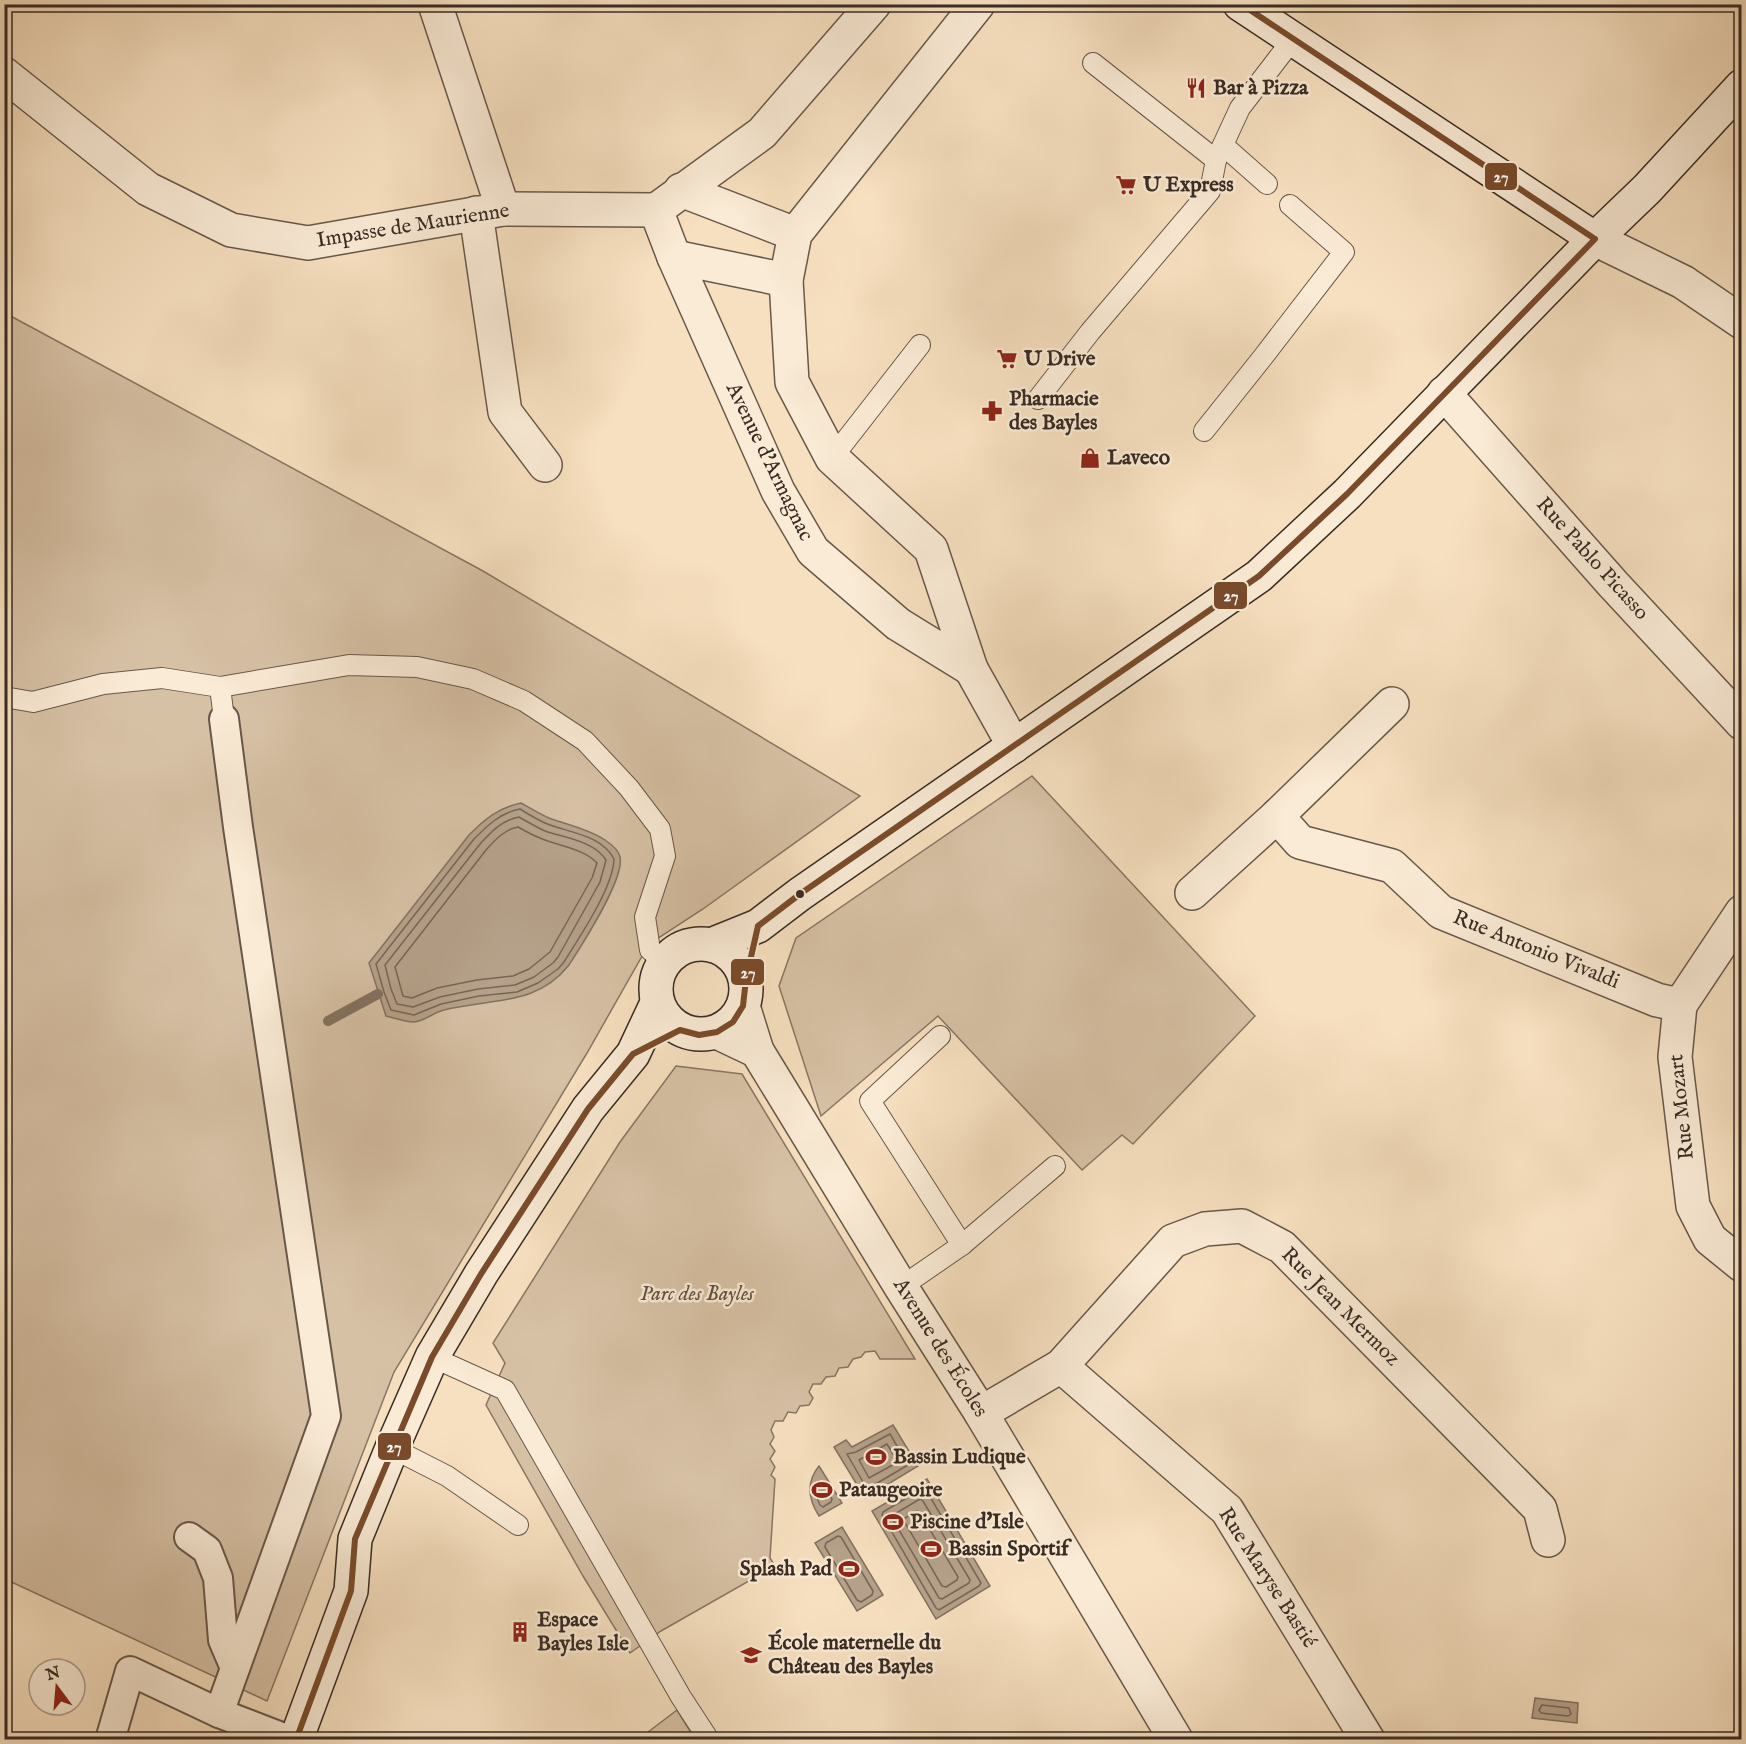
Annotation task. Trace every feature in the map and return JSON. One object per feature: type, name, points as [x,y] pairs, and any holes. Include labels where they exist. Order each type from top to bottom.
[{"type":"street","points":[[435,4],[489,211],[505,412],[545,465]]},
{"type":"street","points":[[656,210],[762,133],[874,4]]},
{"type":"street","name":"Avenue d'Armagnac","points":[[978,4],[795,234],[786,280],[792,382],[832,458],[931,549],[971,669],[1014,746]]},
{"type":"street","points":[[1240,4],[1595,239],[1683,282],[1742,322]]},
{"type":"street","name":"Impasse de Maurienne","points":[[4,75],[148,189],[231,230],[308,243],[489,211],[656,210]]},
{"type":"street","points":[[711,945],[759,926],[800,894],[1259,576],[1347,494],[1595,239],[1647,189],[1742,86]]},
{"type":"street","points":[[681,190],[795,234]]},
{"type":"street","name":"Avenue d'Armagnac","points":[[656,210],[674,257],[778,491],[813,551],[898,624],[971,669]]},
{"type":"street","points":[[674,257],[786,280]]},
{"type":"street","name":"Rue Pablo Picasso","points":[[1444,393],[1613,584],[1742,723]]},
{"type":"street","points":[[1192,893],[1277,816],[1392,704]]},
{"type":"street","points":[[219,1713],[326,1416],[224,719]]},
{"type":"street","name":"Rue Antonio Vivaldi","points":[[1277,816],[1300,842],[1392,866],[1441,912],[1657,1000],[1680,1005]]},
{"type":"street","name":"Rue Mozart","points":[[1742,912],[1680,1005],[1675,1057],[1693,1206],[1710,1239],[1742,1265]]},
{"type":"street","points":[[745,993],[741,967],[733,957],[711,945],[693,944],[677,951],[664,962],[656,981],[657,1003],[666,1019],[680,1030],[699,1035],[717,1032],[733,1022],[745,993],[759,926]]},
{"type":"street","name":"Avenue des Écoles","points":[[745,993],[757,1051],[981,1413],[1176,1740]]},
{"type":"street","points":[[296,1740],[351,1591],[355,1539],[432,1357],[481,1274],[588,1109],[633,1054],[657,1003]]},
{"type":"street","points":[[633,1054],[680,1030]]},
{"type":"street","points":[[717,1032],[757,1051]]},
{"type":"street","name":"Rue Jean Mermoz","points":[[981,1413],[1062,1366],[1173,1242],[1205,1229],[1242,1226],[1281,1247],[1540,1509],[1548,1540]]},
{"type":"street","name":"Rue Maryse Bastié","points":[[1062,1366],[1227,1510],[1368,1740]]},
{"type":"street","points":[[189,1537],[207,1550],[218,1578],[223,1640],[236,1668]]},
{"type":"street","points":[[110,1740],[130,1671],[219,1713],[289,1740]]},
{"type":"lane","points":[[1038,399],[1090,332],[1210,191],[1220,153],[1240,108],[1293,39]]},
{"type":"lane","points":[[1093,63],[1267,184]]},
{"type":"lane","points":[[1204,431],[1344,252],[1290,205]]},
{"type":"lane","points":[[832,458],[920,345]]},
{"type":"lane","points":[[4,697],[33,702],[103,684],[162,678],[220,687],[349,665],[417,667],[473,679],[524,701],[585,741],[629,788],[660,829],[665,856],[645,917],[650,950],[664,962]]},
{"type":"lane","points":[[220,687],[224,719]]},
{"type":"lane","points":[[940,1036],[870,1101],[962,1245]]},
{"type":"lane","points":[[901,1287],[962,1245],[1055,1166]]},
{"type":"lane","points":[[432,1357],[505,1390],[681,1698],[709,1740]]},
{"type":"lane","points":[[392,1448],[447,1476],[518,1525]]},
{"type":"green space","points":[[5,313],[483,571],[860,796],[703,909],[649,944],[587,1053],[394,1372],[267,1701],[5,1579]]},
{"type":"green space","points":[[1032,776],[1255,1016],[1133,1144],[1122,1135],[1082,1170],[938,1016],[821,1116],[779,986],[796,938]]},
{"type":"green space","name":"Parc des Bayles","points":[[676,1066],[742,1074],[915,1359],[880,1359],[875,1351],[865,1352],[861,1357],[853,1359],[848,1367],[839,1368],[835,1376],[826,1377],[821,1384],[813,1384],[809,1392],[813,1398],[809,1405],[800,1406],[796,1413],[788,1412],[783,1421],[775,1421],[771,1430],[774,1437],[770,1444],[775,1451],[770,1459],[775,1467],[771,1475],[775,1479],[770,1558],[775,1566],[661,1631],[630,1653],[583,1576],[486,1405],[505,1363],[493,1343],[620,1142]]},
{"type":"green space","points":[[677,1710],[695,1739],[639,1739]]},
{"type":"water","points":[[521,803],[549,818],[599,836],[616,850],[620,857],[620,867],[609,896],[575,956],[556,978],[527,995],[444,1010],[414,1022],[386,1016],[369,963],[469,835],[492,815]]},
{"type":"water","name":"Bassin Ludique","points":[[893,1425],[918,1466],[865,1498],[834,1447],[846,1440],[852,1447]]},
{"type":"water","name":"Pataugeoire","points":[[819,1466],[842,1503],[819,1516],[811,1497],[810,1484]]},
{"type":"water","name":"Bassin Sportif","points":[[927,1479],[990,1586],[936,1619],[872,1511]]},
{"type":"water","name":"Splash Pad","points":[[842,1527],[883,1595],[857,1611],[815,1543]]},
{"type":"water","points":[[1535,1698],[1578,1703],[1577,1723],[1532,1718]]},
{"type":"waterway","points":[[328,1021],[378,994]]},
{"type":"transit line","name":"27","points":[[296,1740],[351,1591],[355,1539],[432,1357],[481,1274],[588,1109],[633,1054],[680,1030],[699,1035],[717,1032],[733,1022],[743,1006],[746,979],[758,926],[800,894],[1259,576],[1347,494],[1595,239],[1241,4]]},
{"type":"place","name":"Bar à Pizza","points":[[1196,88]]},
{"type":"place","name":"U Express","points":[[1126,185]]},
{"type":"place","name":"U Drive","points":[[1007,359]]},
{"type":"place","name":"Pharmacie des Bayles","points":[[992,411]]},
{"type":"place","name":"Laveco","points":[[1090,458]]},
{"type":"place","name":"Bassin Ludique","points":[[876,1457]]},
{"type":"place","name":"Pataugeoire","points":[[822,1490]]},
{"type":"place","name":"Piscine d'Isle","points":[[893,1522]]},
{"type":"place","name":"Bassin Sportif","points":[[931,1549]]},
{"type":"place","name":"Splash Pad","points":[[849,1569]]},
{"type":"place","name":"Espace Bayles Isle","points":[[520,1632]]},
{"type":"place","name":"École maternelle du Château des Bayles","points":[[751,1655]]}]
